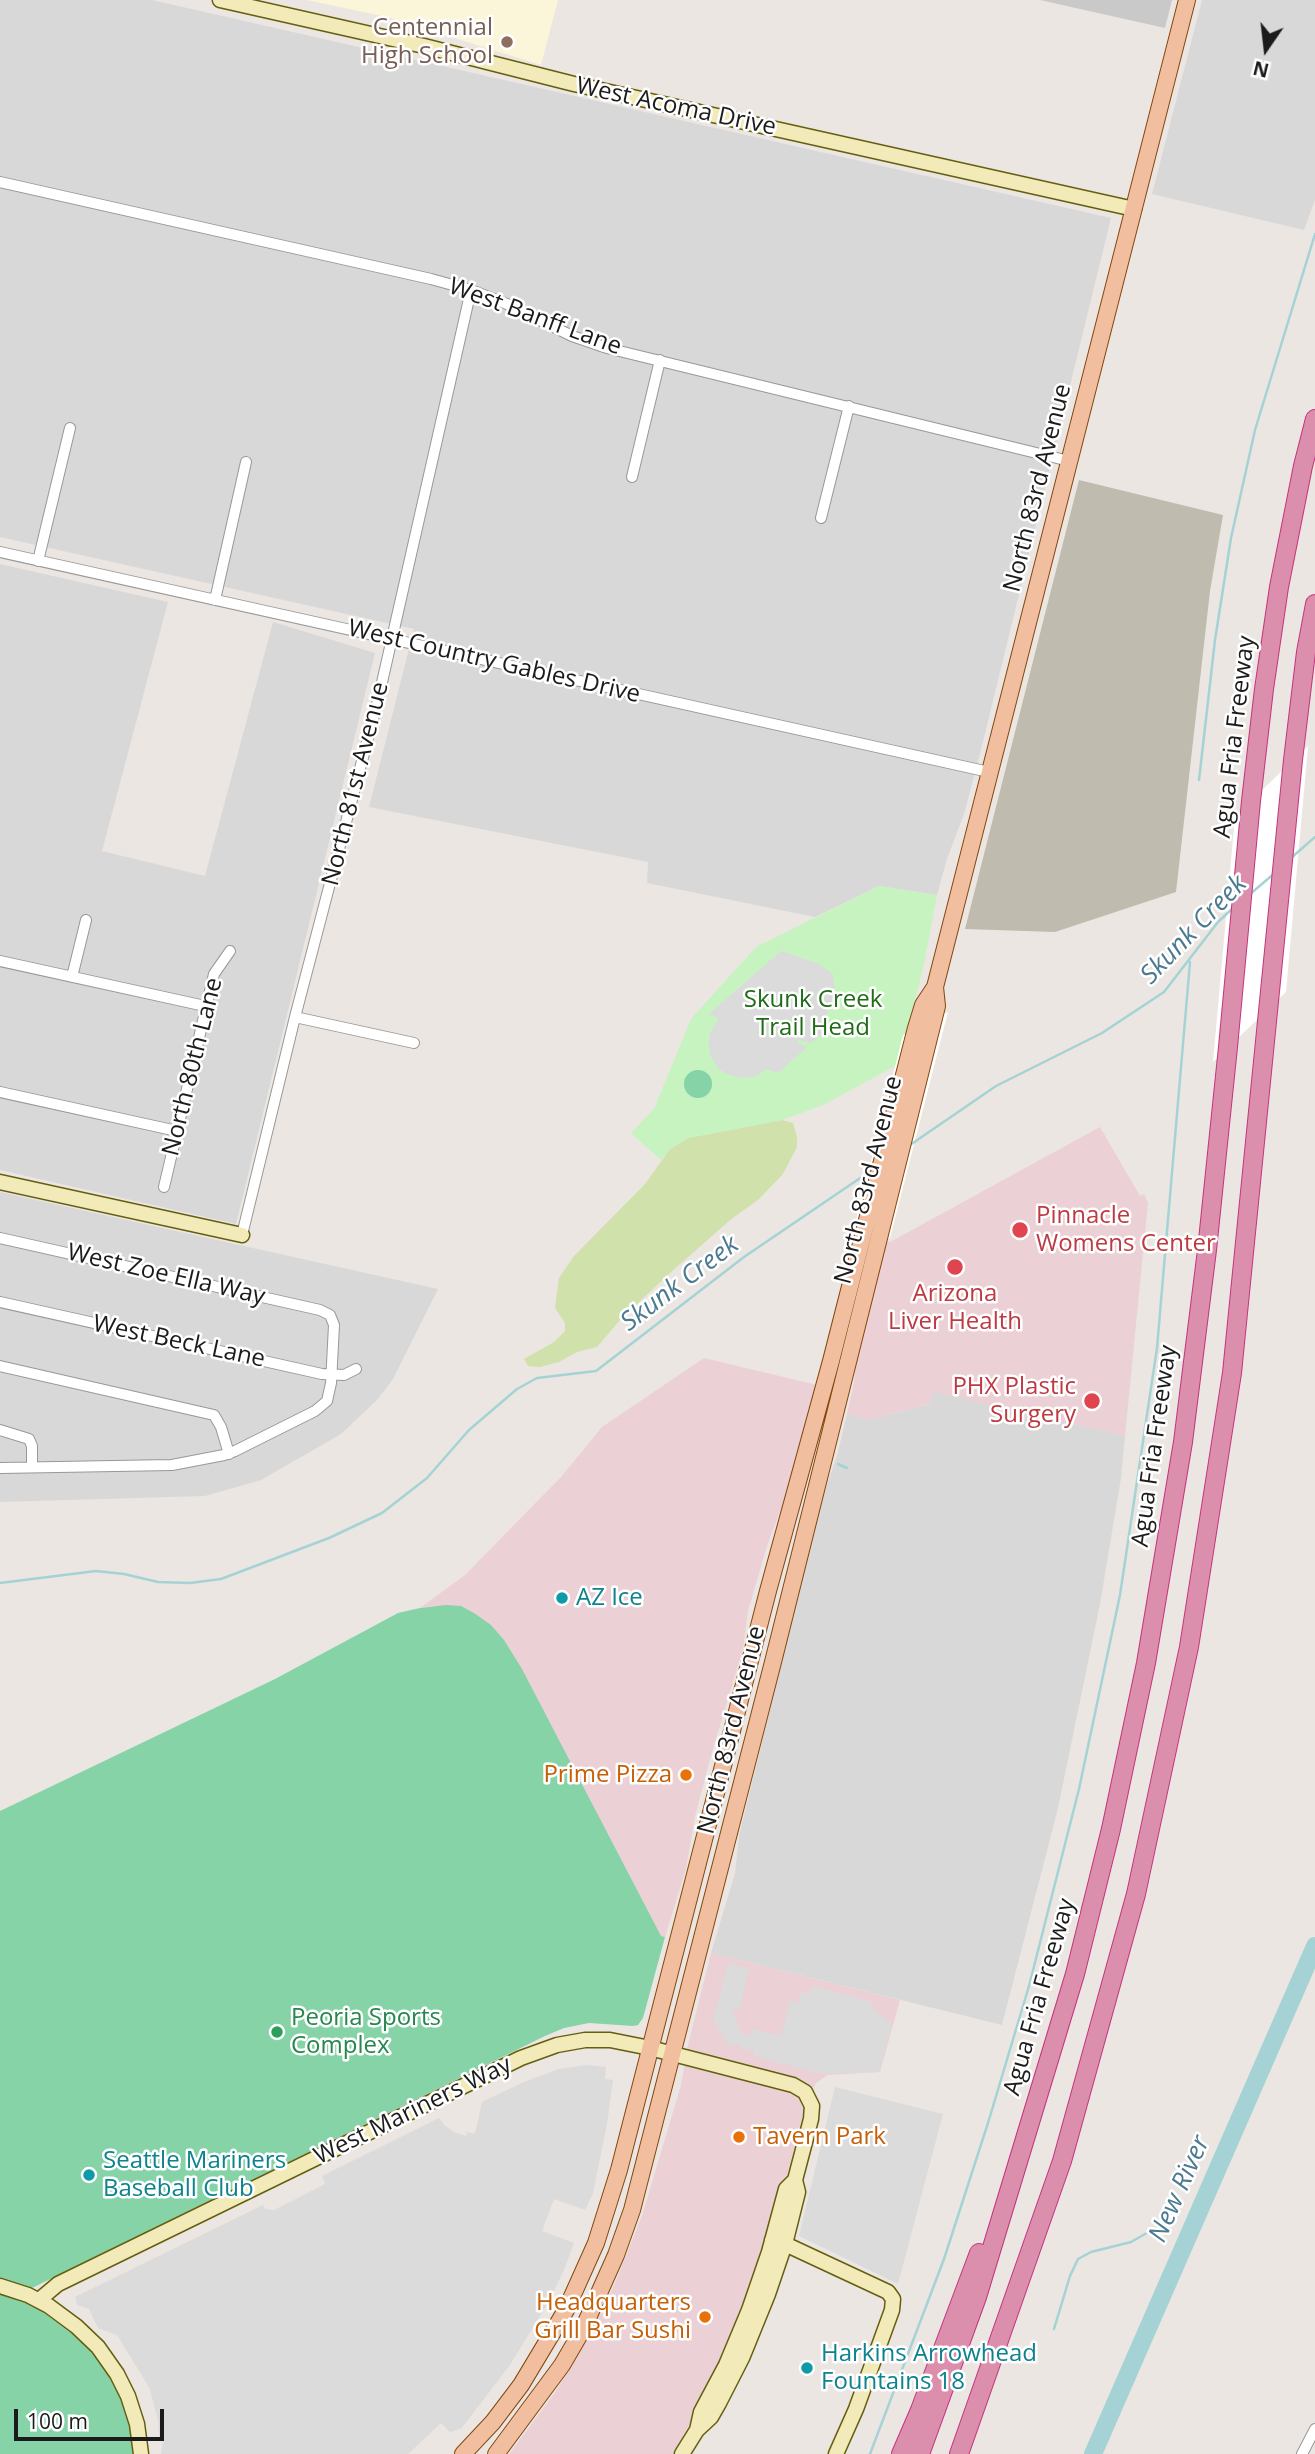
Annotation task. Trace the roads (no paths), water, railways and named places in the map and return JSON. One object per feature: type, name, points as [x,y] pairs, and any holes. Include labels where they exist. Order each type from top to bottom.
[{"type":"highway","name":"Agua Fria Freeway","points":[[920,2454],[977,2297],[1074,1974],[1104,1856],[1146,1663],[1183,1443],[1228,1047],[1251,801],[1279,587],[1315,419]]},
{"type":"highway","points":[[959,2454],[1062,2161],[1136,1894],[1189,1647],[1232,1373],[1293,761],[1306,652],[1315,604]]},
{"type":"highway","points":[[901,2454],[952,2327],[1043,2079]]},
{"type":"main road","name":"North 83rd Avenue","points":[[463,2454],[503,2410],[540,2356],[566,2310],[589,2259],[619,2170],[916,1028],[923,1005],[935,987],[1187,0]]},
{"type":"main road","name":"North 83rd Avenue","points":[[496,2454],[562,2365],[599,2298],[632,2210],[934,1019],[937,1006],[935,987]]},
{"type":"street","name":"West Acoma Drive","points":[[220,0],[424,46],[574,84],[1134,209]]},
{"type":"street","name":"West Banff Lane","points":[[0,182],[430,279],[471,290],[507,304],[572,336],[607,348],[1069,461]]},
{"type":"street","name":"North 81st Avenue","points":[[242,1235],[295,1017],[393,639],[471,290]]},
{"type":"street","points":[[632,477],[660,360]]},
{"type":"street","points":[[821,518],[849,406]]},
{"type":"street","points":[[38,561],[69,428]]},
{"type":"street","points":[[215,600],[246,462]]},
{"type":"street","name":"West Country Gables Drive","points":[[0,552],[989,772]]},
{"type":"street","points":[[72,977],[86,920]]},
{"type":"street","name":"North 80th Lane","points":[[164,1187],[205,1006],[214,974],[230,951]]},
{"type":"street","points":[[0,961],[205,1006]]},
{"type":"street","points":[[295,1017],[414,1043]]},
{"type":"street","points":[[0,1092],[177,1131]]},
{"type":"street","points":[[0,1182],[242,1235]]},
{"type":"street","name":"West Zoe Ella Way","points":[[0,1238],[303,1306],[330,1315],[334,1325],[332,1375]]},
{"type":"street","name":"West Beck Lane","points":[[0,1302],[332,1375],[352,1373],[356,1369]]},
{"type":"street","points":[[0,1367],[214,1415],[229,1454]]},
{"type":"street","points":[[0,1468],[172,1465],[229,1454],[322,1406],[330,1394],[332,1375]]},
{"type":"street","points":[[0,1430],[29,1439],[32,1446],[32,1467]]},
{"type":"street","name":"West Mariners Way","points":[[39,2300],[58,2284],[521,2058],[557,2045],[585,2040],[610,2040],[650,2048],[793,2085],[808,2096],[812,2106],[811,2119],[795,2180],[798,2192],[778,2242]]},
{"type":"street","points":[[682,2454],[697,2430],[711,2417],[742,2358],[768,2294],[778,2242],[888,2292],[893,2299],[892,2310],[856,2409],[836,2454]]},
{"type":"street","points":[[0,2286],[39,2300],[84,2332],[113,2368],[132,2407],[141,2454]]},
{"type":"street","points":[[1302,2454],[1315,2429]]},
{"type":"waterway","points":[[1199,780],[1215,640],[1231,538],[1255,430],[1315,234]]},
{"type":"waterway","name":"Skunk Creek","points":[[1291,858],[1315,837]]},
{"type":"waterway","name":"Skunk Creek","points":[[1249,895],[1276,872]]},
{"type":"waterway","name":"Skunk Creek","points":[[910,1145],[996,1086],[1102,1033],[1164,992],[1218,922],[1233,908]]},
{"type":"waterway","points":[[870,2454],[944,2259],[988,2123],[1029,1986],[1079,1789],[1120,1595],[1157,1348],[1190,962]]},
{"type":"waterway","name":"Skunk Creek","points":[[0,1583],[96,1571],[158,1582],[190,1583],[221,1579],[329,1538],[382,1513],[427,1478],[469,1430],[517,1389],[537,1378],[596,1371],[744,1257],[872,1170]]},
{"type":"waterway","points":[[838,1464],[847,1468]]},
{"type":"waterway","name":"New River","points":[[1093,2454],[1315,1946]]},
{"type":"waterway","points":[[1054,2329],[1078,2259],[1091,2252],[1131,2242],[1168,2221]]},
{"type":"place","name":"Centennial High School","points":[[507,42]]},
{"type":"place","name":"Pinnacle Womens Center","points":[[1020,1230]]},
{"type":"place","name":"Arizona Liver Health","points":[[955,1267]]},
{"type":"place","name":"PHX Plastic Surgery","points":[[1092,1401]]},
{"type":"place","name":"AZ Ice","points":[[562,1598]]},
{"type":"place","name":"Prime Pizza","points":[[686,1775]]},
{"type":"place","name":"Peoria Sports Complex","points":[[277,2032]]},
{"type":"place","name":"Tavern Park","points":[[739,2137]]},
{"type":"place","name":"Seattle Mariners Baseball Club","points":[[89,2175]]},
{"type":"place","name":"Headquarters Grill Bar Sushi","points":[[705,2317]]},
{"type":"place","name":"Harkins Arrowhead Fountains 18","points":[[807,2368]]},
{"type":"park label","name":"Skunk Creek Trail Head","points":[[813,1014]]}]
